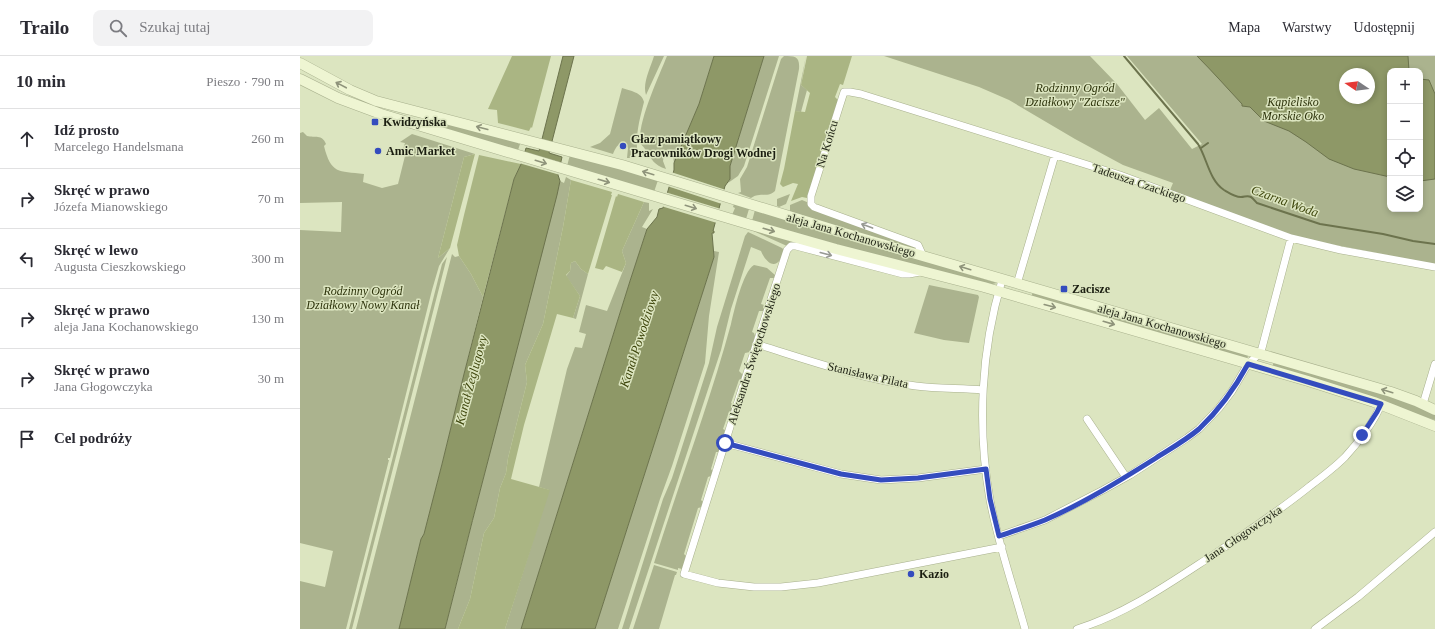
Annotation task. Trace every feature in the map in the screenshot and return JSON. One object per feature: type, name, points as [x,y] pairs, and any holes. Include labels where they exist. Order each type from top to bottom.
[{"type":"main road","name":"aleja Jana Kochanowskiego","points":[[300,63],[355,92],[376,100],[557,147],[668,179],[1002,280],[1391,392],[1435,410]]},
{"type":"main road","name":"aleja Jana Kochanowskiego","points":[[300,79],[366,110],[731,219],[836,249],[999,292],[1248,364],[1381,404],[1435,426]]},
{"type":"street","name":"Na Końcu","points":[[844,92],[810,203],[814,207],[918,245],[923,256]]},
{"type":"street","name":"Tadeusza Czackiego","points":[[844,92],[861,94],[1131,179],[1291,238],[1341,250],[1435,267]]},
{"type":"street","points":[[1017,284],[1055,155]]},
{"type":"street","points":[[999,536],[1045,520],[1126,477],[1199,429],[1225,401],[1248,364],[1259,354],[1263,346],[1291,238]]},
{"type":"street","name":"aleja Jana Kochanowskiego","points":[[788,250],[791,246],[796,246],[903,274],[924,271]]},
{"type":"street","name":"Aleksandra Świętochowskiego","points":[[788,250],[756,344],[684,574],[718,583],[754,587],[782,587],[818,583],[1002,547]]},
{"type":"street","points":[[1002,280],[988,341],[983,390],[983,434],[990,499],[1025,629]]},
{"type":"street","name":"Stanisława Pilata","points":[[756,344],[879,380],[917,386],[983,390]]},
{"type":"street","points":[[1423,404],[1435,364]]},
{"type":"street","name":"Jana Głogowczyka","points":[[1077,629],[1118,612],[1175,579],[1292,501],[1345,457],[1367,428],[1381,404]]},
{"type":"street","points":[[1087,419],[1126,477]]},
{"type":"street","points":[[725,443],[841,474],[881,480],[918,478],[986,469]]},
{"type":"street","points":[[1315,629],[1358,597],[1435,532]]},
{"type":"green space","points":[[654,56],[664,56],[646,95],[646,80]]},
{"type":"green space","points":[[667,56],[714,56],[699,104],[674,163],[673,156],[664,155],[663,161],[666,169],[654,162],[641,144],[640,133],[654,86]]},
{"type":"green space","points":[[764,56],[779,56],[744,166],[738,176],[728,183],[730,179],[730,166]]},
{"type":"green space","points":[[784,56],[791,56],[798,59],[799,69],[775,191],[770,194],[758,195],[751,198],[738,193],[741,192],[740,179],[747,167],[781,59]]},
{"type":"green space","points":[[806,56],[801,85],[807,90],[801,112],[795,111]]},
{"type":"green space","points":[[884,56],[1090,56],[1117,84],[1145,120],[1159,108],[1192,149],[1202,144],[1127,56],[1435,56],[1435,264],[1310,240],[1289,234],[1170,190],[1173,183],[1123,165],[1009,100],[979,87]]},
{"type":"green space","points":[[622,88],[638,94],[644,102],[638,131],[637,148],[634,149],[633,157],[629,158],[627,158],[628,148],[626,145],[621,143],[617,146],[613,154],[590,147],[600,143],[610,134]]},
{"type":"green space","points":[[424,118],[518,141],[518,144],[520,144],[518,150],[422,122]]},
{"type":"green space","name":"Rodzinny Ogród Działkowy Nowy Kanał","points":[[303,132],[307,136],[318,137],[324,141],[326,144],[324,146],[330,162],[337,169],[364,174],[363,182],[382,188],[398,184],[405,156],[402,152],[405,143],[400,142],[412,134],[475,154],[464,157],[438,258],[450,248],[439,266],[432,290],[390,458],[388,458],[389,460],[346,629],[300,629],[300,581],[325,587],[333,551],[300,543],[300,230],[341,232],[342,202],[300,203],[300,133]]},
{"type":"green space","points":[[570,155],[658,180],[654,192],[567,166]]},
{"type":"green space","points":[[566,177],[571,180],[543,324],[525,365],[527,382],[508,458],[506,473],[500,488],[494,518],[484,533],[470,599],[458,629],[445,629],[560,181],[564,183]]},
{"type":"green space","points":[[790,194],[786,204],[779,207],[777,206],[777,199]]},
{"type":"green space","points":[[802,200],[914,248],[912,249],[790,213],[790,205]]},
{"type":"green space","points":[[644,202],[649,203],[649,211],[653,209],[642,227],[647,229],[521,629],[505,629],[549,490],[539,487],[567,369],[575,347],[582,348],[586,334],[579,332],[586,305],[607,311],[626,263],[622,251]]},
{"type":"green space","points":[[734,204],[749,209],[746,219],[732,215],[735,208],[733,207]]},
{"type":"green space","points":[[755,210],[997,283],[992,284],[910,264],[752,221]]},
{"type":"green space","points":[[749,229],[797,243],[787,246]]},
{"type":"green space","points":[[748,232],[784,250],[780,260],[777,263],[772,264],[766,260],[761,251],[751,247],[731,309],[721,350],[629,629],[622,629],[663,499],[672,478],[709,363],[717,327],[745,236]]},
{"type":"green space","points":[[714,251],[719,252],[709,316],[705,363],[618,629],[595,629],[714,257]]},
{"type":"green space","points":[[452,254],[455,257],[459,256],[471,274],[483,297],[432,504],[424,534],[421,539],[399,629],[356,629]]},
{"type":"green space","points":[[447,257],[352,629],[349,629],[442,264]]},
{"type":"green space","points":[[575,261],[581,269],[588,274],[576,319],[573,318],[580,296],[566,276],[570,271],[571,263]]},
{"type":"green space","points":[[754,265],[767,268],[775,275],[774,278],[770,278],[761,304],[764,305],[764,311],[759,311],[752,332],[755,336],[750,352],[745,353],[739,371],[743,375],[742,379],[739,380],[731,403],[734,405],[732,411],[729,412],[723,429],[725,430],[719,452],[716,452],[711,469],[713,472],[711,476],[708,477],[701,500],[703,502],[702,507],[698,508],[684,554],[686,556],[682,569],[678,568],[678,570],[654,563],[713,384],[743,283],[746,275]]},
{"type":"green space","points":[[929,285],[978,295],[979,297],[969,343],[944,340],[914,333]]},
{"type":"green space","points":[[1033,292],[1247,355],[1248,357],[1246,359],[1031,297]]},
{"type":"green space","points":[[1274,362],[1395,398],[1435,414],[1435,420],[1272,367]]},
{"type":"green space","points":[[654,565],[677,572],[659,629],[633,629]]},
{"type":"shaded area","points":[[512,56],[551,56],[532,128],[531,127],[529,131],[498,123],[497,110],[488,109]]},
{"type":"shaded area","points":[[807,56],[852,56],[843,85],[840,84],[835,97],[838,100],[807,198],[802,197],[791,201],[798,184],[793,183],[783,187],[780,184],[795,111],[805,112],[810,93],[801,85]]},
{"type":"shaded area","points":[[475,154],[450,248],[438,258],[464,157]]},
{"type":"shaded area","points":[[479,155],[521,164],[514,179],[483,297],[471,274],[459,256],[457,245]]},
{"type":"shaded area","points":[[571,180],[612,192],[612,195],[588,274],[581,269],[575,261],[571,263],[570,271],[566,275],[580,296],[573,318],[557,314],[524,425],[511,479],[550,490],[505,629],[458,629],[470,599],[484,533],[494,518],[500,488],[506,473],[508,458],[527,382],[525,365],[543,324]]},
{"type":"shaded area","points":[[618,194],[644,202],[622,251],[626,263],[622,272],[606,266],[603,270],[595,268],[616,196],[617,197]]},
{"type":"water","name":"Kanał Żeglugowy","points":[[563,56],[574,56],[549,153],[562,157],[558,175],[560,181],[445,629],[399,629],[514,179],[522,162],[526,148],[539,151]]},
{"type":"water","name":"Kanał Powodziowy","points":[[714,56],[764,56],[730,166],[730,179],[725,186],[713,231],[714,233],[712,233],[714,257],[595,629],[521,629],[647,229],[657,217],[659,209],[663,208],[674,170],[674,163],[699,104]]},
{"type":"water","points":[[1197,56],[1408,56],[1409,68],[1387,68],[1387,176],[1354,169],[1329,159],[1289,131],[1264,121],[1250,107],[1242,106],[1242,104]]},
{"type":"water","points":[[1423,79],[1429,80],[1435,94],[1435,179],[1423,181]]},
{"type":"pier","points":[[522,152],[563,163],[560,175],[519,163]]},
{"type":"pier","points":[[671,172],[726,190],[722,204],[667,186]]},
{"type":"pier","points":[[665,192],[721,209],[717,223],[661,206]]},
{"type":"waterway","name":"Czarna Woda","points":[[1124,56],[1198,144],[1215,181],[1219,186],[1232,195],[1241,197],[1250,196],[1257,203],[1320,224],[1435,244]]},
{"type":"waterway","points":[[1201,148],[1208,143]]},
{"type":"place","name":"Kwidzyńska","points":[[375,122]]},
{"type":"place","name":"Głaz pamiątkowy Pracowników Drogi Wodnej","points":[[623,146]]},
{"type":"place","name":"Amic Market","points":[[378,151]]},
{"type":"place","name":"Zacisze","points":[[1064,289]]},
{"type":"place","name":"Kazio","points":[[911,574]]},
{"type":"route","points":[[725,443],[841,474],[881,480],[918,478],[986,469],[990,499],[999,536],[1045,520],[1103,490],[1130,475],[1187,438],[1199,429],[1219,408],[1232,391],[1248,364],[1381,404],[1362,435]]},
{"type":"park label","name":"Rodzinny Ogród Działkowy \"Zacisze\"","points":[[1075,95]]},
{"type":"park label","name":"Kąpielisko Morskie Oko","points":[[1293,109]]}]
